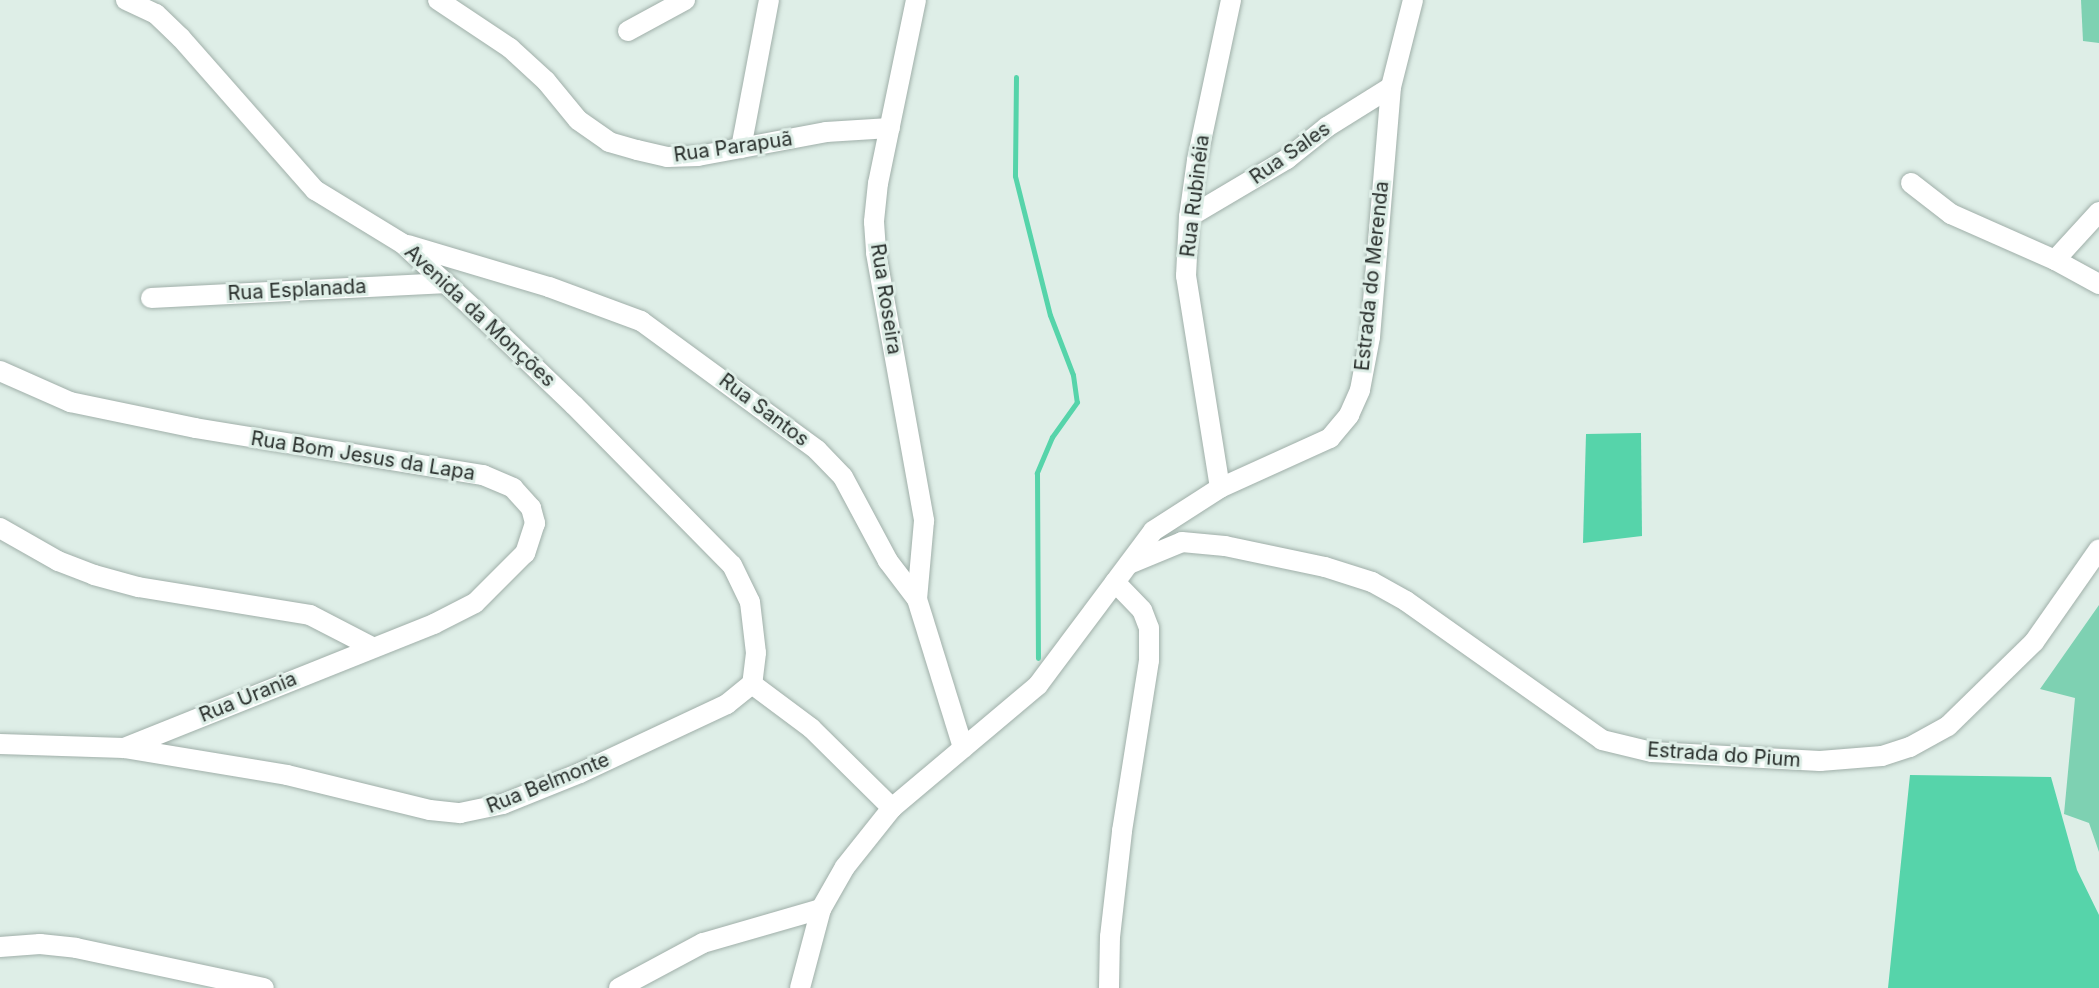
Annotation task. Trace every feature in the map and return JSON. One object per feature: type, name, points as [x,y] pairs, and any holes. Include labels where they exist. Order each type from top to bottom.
[{"type":"street","name":"Avenida da Monções","points":[[126,0],[156,14],[181,38],[315,190],[403,244],[574,405],[732,565],[750,602],[756,653],[752,684]]},
{"type":"street","name":"Rua Parapuã","points":[[438,0],[510,48],[546,81],[578,120],[609,142],[667,157],[741,148],[826,132],[890,128]]},
{"type":"street","points":[[628,31],[685,0]]},
{"type":"street","points":[[741,148],[769,0]]},
{"type":"street","name":"Rua Roseira","points":[[916,0],[878,183],[876,253],[924,521],[917,599]]},
{"type":"street","name":"Estrada do Merenda","points":[[800,988],[821,909],[845,867],[892,808],[1038,685],[1153,531],[1220,488],[1330,438],[1349,415],[1360,390],[1370,337],[1391,87],[1413,0]]},
{"type":"street","name":"Rua Rubinéia","points":[[1220,488],[1186,276],[1189,217],[1232,1]]},
{"type":"street","name":"Rua Sales","points":[[1189,217],[1287,159],[1327,127],[1391,87]]},
{"type":"street","points":[[1911,183],[1951,214],[2055,260],[2099,284]]},
{"type":"street","points":[[2055,260],[2099,212]]},
{"type":"street","name":"Rua Santos","points":[[403,244],[549,287],[641,321],[817,450],[843,477],[864,510],[888,561],[917,599],[963,748]]},
{"type":"street","name":"Rua Esplanada","points":[[151,298],[443,283]]},
{"type":"street","name":"Rua Bom Jesus da Lapa","points":[[0,371],[70,402],[195,428],[483,475],[513,488],[524,497],[535,523],[533,537],[525,553],[506,575],[475,603],[434,624],[372,647]]},
{"type":"street","points":[[1170,519],[1173,532],[1182,542]]},
{"type":"street","points":[[0,528],[58,561],[94,575],[138,587],[310,615],[350,632],[372,647]]},
{"type":"street","name":"Estrada do Pium","points":[[1128,565],[1182,542],[1225,546],[1325,567],[1372,582],[1406,601],[1588,731],[1623,748],[1820,761],[1882,756],[1910,747],[1948,726],[2034,642],[2099,549]]},
{"type":"street","points":[[1109,988],[1110,937],[1122,831],[1149,660],[1149,628],[1142,610],[1115,582]]},
{"type":"street","name":"Rua Urania","points":[[124,748],[372,647]]},
{"type":"street","points":[[752,684],[811,728],[892,808]]},
{"type":"street","name":"Rua Belmonte","points":[[0,744],[124,748],[287,775],[430,810],[460,813],[503,804],[580,773],[727,704],[752,684]]},
{"type":"street","points":[[619,988],[703,943],[821,909]]},
{"type":"street","points":[[0,947],[40,944],[76,948],[264,988]]},
{"type":"shaded area","points":[[2081,0],[2099,0],[2099,43],[2083,41]]},
{"type":"shaded area","points":[[1641,433],[1642,536],[1583,543],[1586,434]]},
{"type":"shaded area","points":[[2099,605],[2099,852],[2089,823],[2064,814],[2075,698],[2040,689]]},
{"type":"shaded area","points":[[1910,775],[2051,777],[2077,870],[2099,915],[2099,988],[1888,988]]},
{"type":"waterway","points":[[1016,77],[1015,176],[1050,315],[1073,375],[1077,402],[1052,437],[1037,473],[1038,658]]}]
